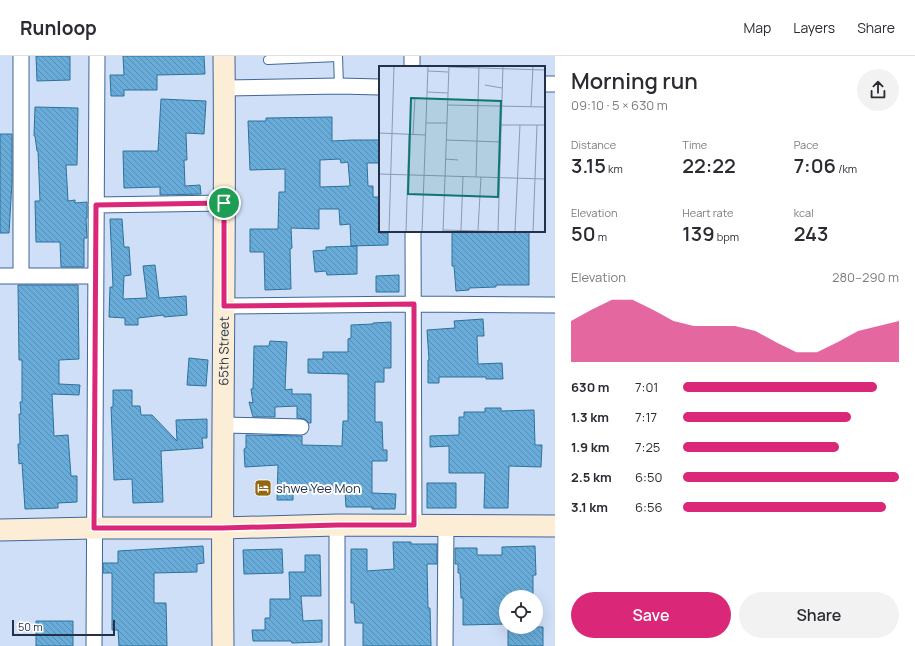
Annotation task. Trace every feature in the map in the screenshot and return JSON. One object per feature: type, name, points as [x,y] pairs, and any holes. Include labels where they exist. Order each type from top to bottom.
[{"type":"street","points":[[21,56],[21,276]]},
{"type":"street","points":[[94,646],[97,56]]},
{"type":"street","name":"65th Street","points":[[223,646],[224,56]]},
{"type":"street","points":[[225,88],[339,86],[379,87]]},
{"type":"street","points":[[96,205],[224,203]]},
{"type":"street","points":[[413,232],[414,525]]},
{"type":"street","points":[[0,276],[96,276]]},
{"type":"street","points":[[224,306],[414,304],[555,305]]},
{"type":"street","points":[[224,425],[301,427]]},
{"type":"street","points":[[0,530],[222,528],[338,525],[555,526]]},
{"type":"street","points":[[337,646],[338,525]]},
{"type":"street","points":[[445,646],[446,525]]},
{"type":"lane","points":[[268,60],[297,57],[338,57],[339,86]]},
{"type":"building","points":[[36,56],[70,56],[70,80],[37,81]]},
{"type":"building","points":[[123,56],[204,56],[205,74],[157,75],[157,90],[124,90],[124,96],[111,96],[110,75],[124,75]]},
{"type":"building","points":[[161,99],[206,101],[204,134],[186,133],[187,160],[184,160],[185,186],[200,185],[201,194],[160,195],[160,187],[124,188],[123,151],[158,151]]},
{"type":"building","points":[[35,107],[78,108],[77,165],[66,165],[68,201],[75,200],[75,203],[87,202],[87,238],[84,238],[84,267],[61,267],[60,242],[36,242],[35,201],[40,201],[38,151],[34,136]]},
{"type":"building","points":[[332,117],[332,141],[379,140],[379,163],[367,163],[368,186],[373,186],[373,197],[379,197],[379,232],[388,233],[388,245],[351,246],[350,224],[340,225],[339,209],[319,209],[319,229],[291,228],[291,289],[265,290],[264,252],[250,252],[250,229],[278,229],[279,192],[285,192],[285,169],[250,170],[248,121],[266,121],[266,118]],"holes":[[[340,159],[341,163],[348,162],[350,186],[320,187],[320,160]]]},
{"type":"building","points":[[0,134],[12,134],[12,182],[9,233],[0,233]]},
{"type":"building","points":[[110,219],[122,219],[124,247],[129,247],[131,275],[124,276],[123,299],[147,298],[143,266],[155,265],[159,298],[186,296],[187,315],[164,317],[164,315],[138,318],[138,325],[125,325],[125,318],[109,317],[110,287],[113,287]]},
{"type":"building","points":[[452,232],[529,232],[529,285],[496,285],[496,287],[469,288],[469,290],[456,291],[454,266],[452,266]]},
{"type":"building","points":[[357,246],[357,274],[327,275],[326,271],[315,272],[313,251],[326,250],[326,247]]},
{"type":"building","points":[[399,275],[399,292],[376,292],[376,276]]},
{"type":"building","points":[[18,285],[78,285],[79,359],[59,360],[59,384],[80,385],[79,395],[52,394],[54,436],[68,435],[71,476],[77,476],[77,502],[58,503],[58,508],[25,509],[22,463],[19,464],[18,444],[20,444],[20,402],[22,402],[22,360],[19,360]]},
{"type":"building","points":[[483,319],[484,336],[477,336],[478,364],[502,363],[503,379],[486,379],[486,377],[439,377],[439,383],[428,383],[429,360],[427,330],[455,328],[454,321]]},
{"type":"building","points":[[391,322],[391,368],[384,368],[384,382],[375,382],[375,422],[382,422],[383,450],[387,450],[387,461],[372,461],[372,493],[396,494],[395,509],[346,507],[345,491],[293,490],[293,500],[277,500],[278,465],[245,467],[244,449],[246,448],[246,435],[302,436],[302,445],[342,446],[343,421],[348,421],[348,374],[308,373],[308,359],[323,359],[323,352],[348,352],[348,339],[351,338],[351,325]]},
{"type":"building","points":[[270,341],[287,342],[285,390],[292,389],[292,394],[311,394],[311,423],[305,419],[297,418],[297,406],[275,407],[275,417],[253,417],[249,402],[253,403],[251,389],[253,389],[254,346],[269,346]]},
{"type":"building","points":[[189,358],[208,360],[206,386],[187,385]]},
{"type":"building","points":[[113,390],[132,390],[132,406],[140,406],[141,415],[152,415],[177,441],[176,420],[207,419],[207,438],[202,438],[203,448],[161,451],[163,502],[133,503],[132,479],[114,480],[111,407],[113,407]]},
{"type":"building","points":[[485,408],[501,408],[501,411],[534,410],[535,445],[542,445],[541,467],[509,466],[508,508],[484,508],[485,473],[449,473],[449,446],[430,447],[430,436],[459,435],[459,417],[464,417],[464,412],[485,412]]},
{"type":"building","points":[[427,483],[456,483],[456,508],[427,508]]},
{"type":"building","points":[[393,542],[437,544],[437,564],[427,564],[431,646],[363,646],[363,623],[355,623],[354,603],[351,603],[351,549],[367,549],[367,571],[394,569]]},
{"type":"building","points":[[203,546],[204,563],[197,564],[197,572],[154,573],[154,603],[166,603],[167,646],[119,646],[118,630],[112,630],[112,573],[103,573],[103,563],[118,563],[118,551]]},
{"type":"building","points":[[535,546],[536,575],[533,575],[533,590],[499,590],[499,624],[463,625],[463,598],[461,598],[460,573],[458,573],[458,564],[455,564],[455,548],[477,548],[477,555],[502,555],[502,547]]},
{"type":"building","points":[[282,549],[283,573],[244,574],[243,550]]},
{"type":"building","points":[[305,555],[320,555],[321,596],[301,596],[303,621],[322,620],[322,642],[292,643],[291,641],[253,641],[252,630],[265,630],[265,618],[270,618],[270,599],[290,599],[289,572],[305,572]]},
{"type":"building","points":[[36,621],[73,621],[73,646],[36,646]]},
{"type":"building","points":[[508,634],[543,634],[543,646],[508,646]]},
{"type":"place","name":"shwe Yee Mon","points":[[263,488]]},
{"type":"route","points":[[224,203],[224,306],[414,304],[414,525],[94,528],[96,205],[224,203]]}]
